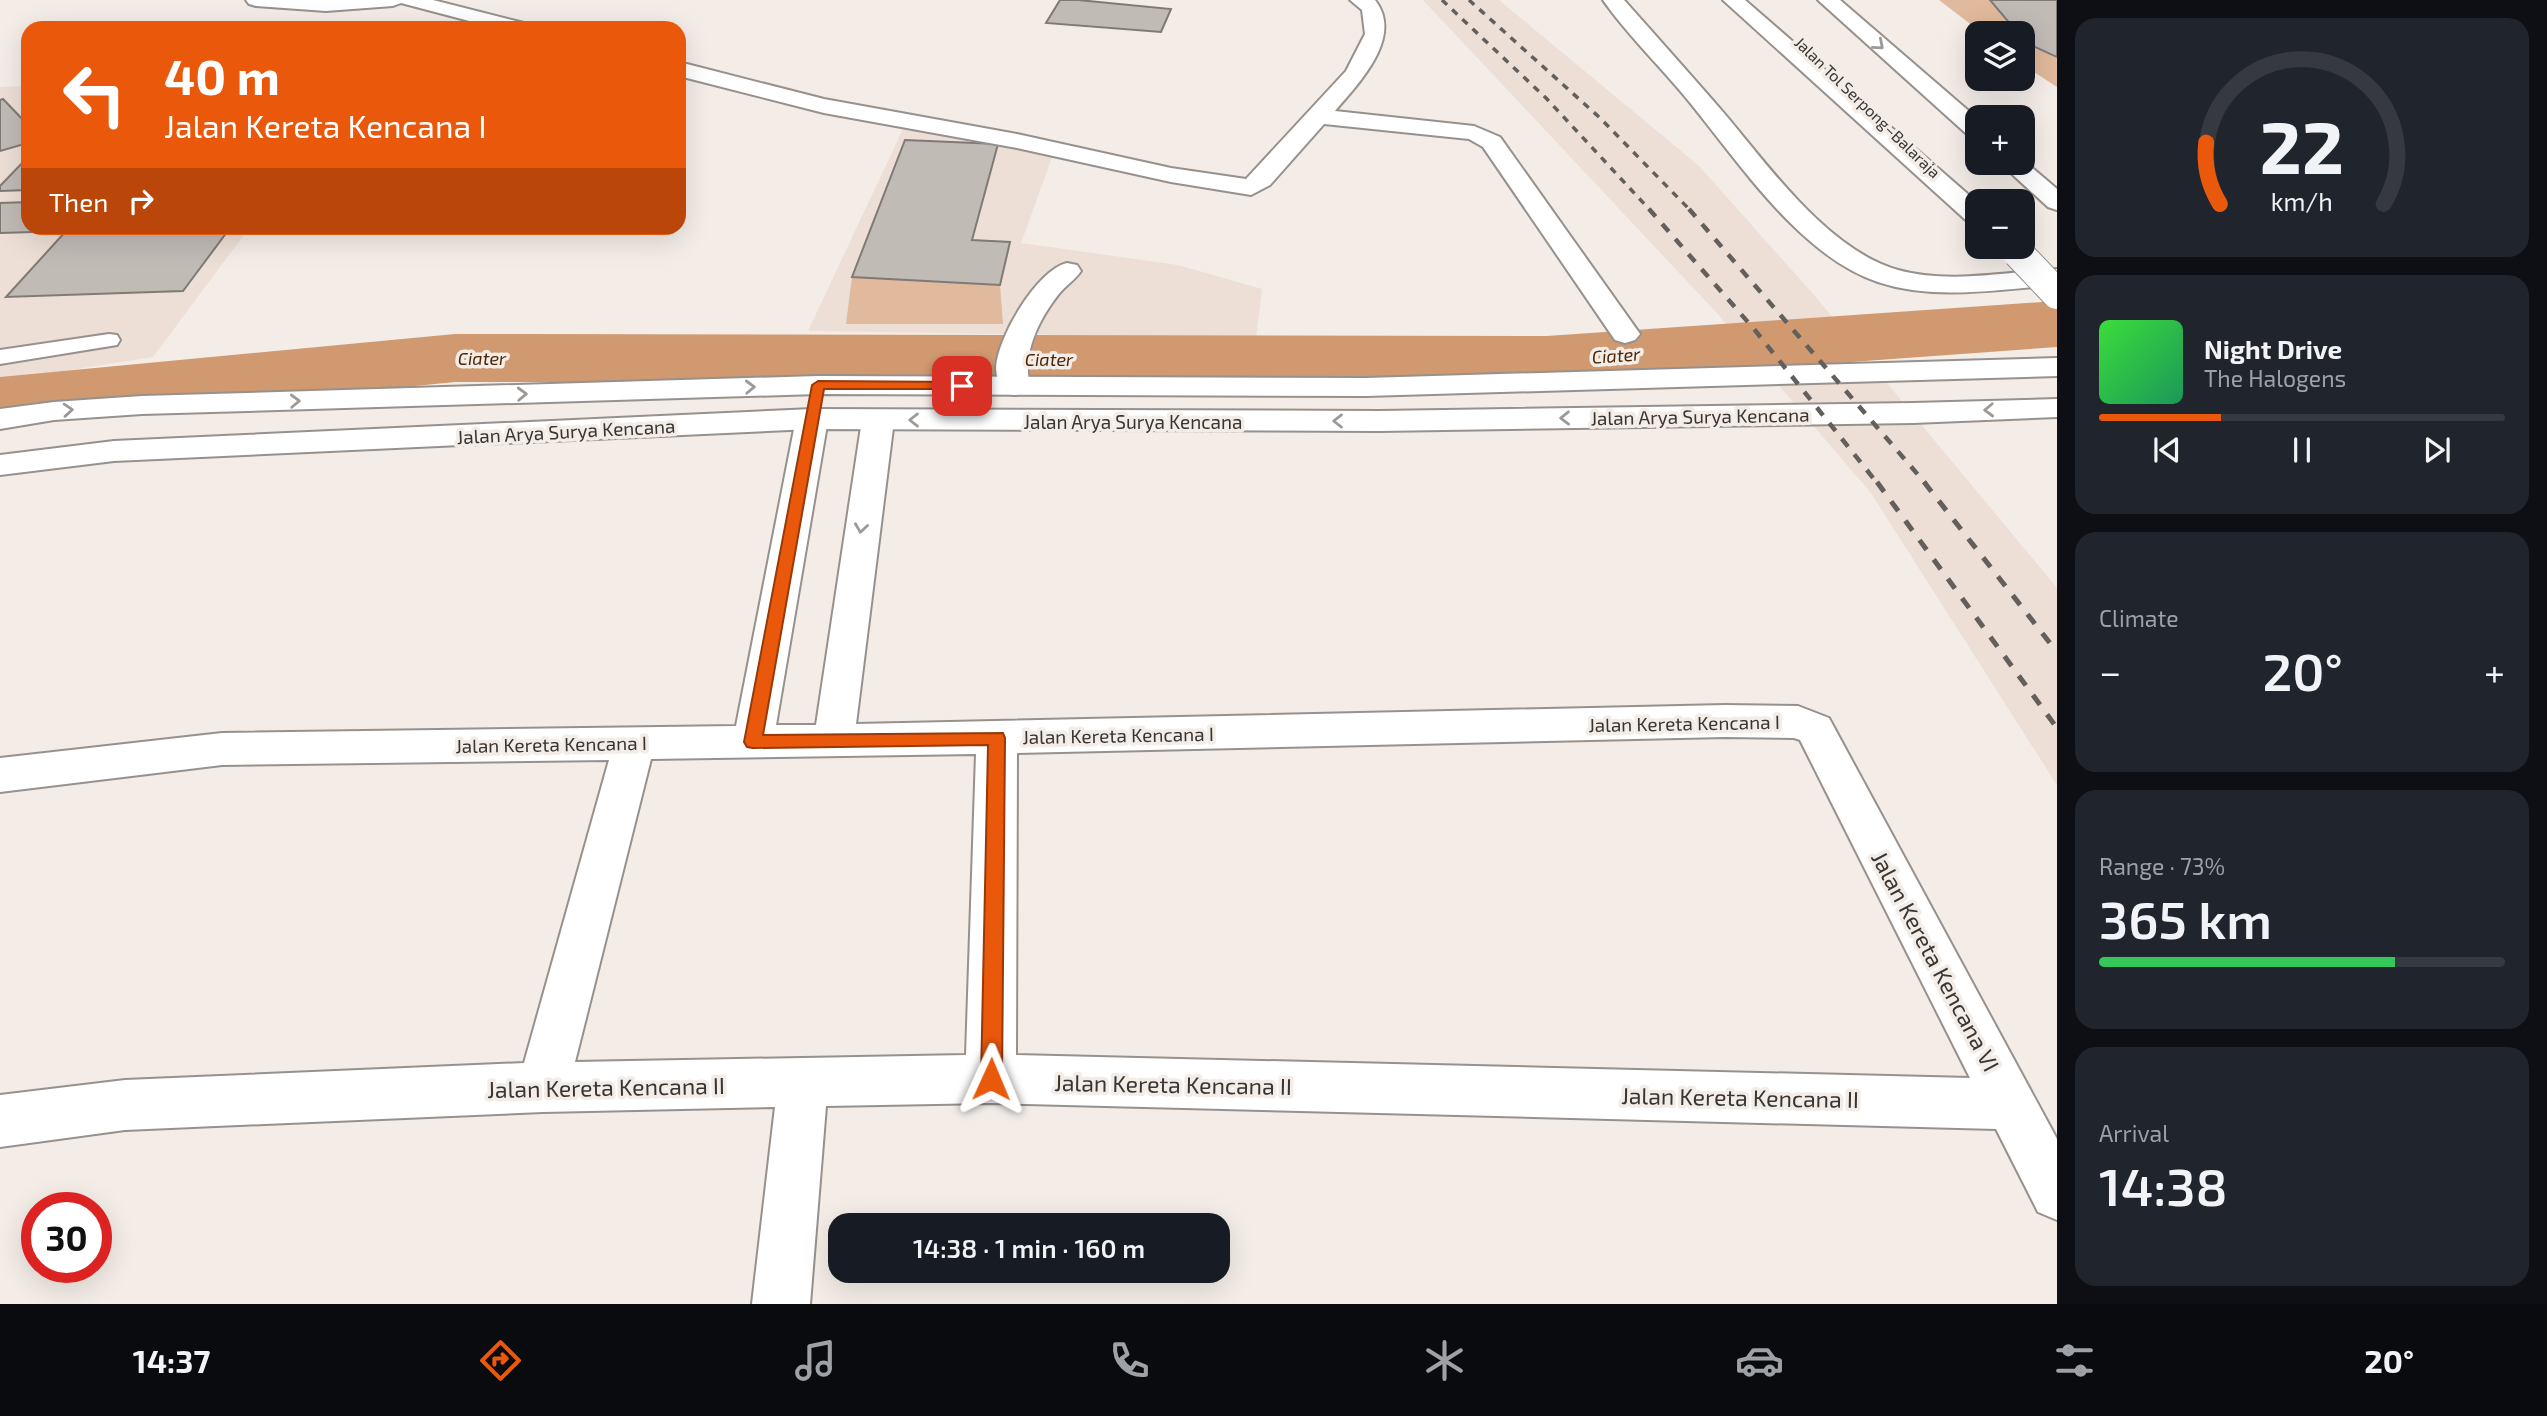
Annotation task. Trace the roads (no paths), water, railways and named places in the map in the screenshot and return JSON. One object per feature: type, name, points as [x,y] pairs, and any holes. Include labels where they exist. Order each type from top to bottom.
[{"type":"main road","points":[[256,0],[326,5],[393,0]]},
{"type":"main road","points":[[410,0],[493,21]]},
{"type":"main road","points":[[686,71],[824,106],[1017,141],[1171,175],[1251,187],[1261,180],[1356,73],[1375,34],[1372,10],[1365,0]]},
{"type":"main road","points":[[1613,0],[1783,197],[1839,250],[1863,266],[1889,276],[1941,282],[2057,277]]},
{"type":"main road","points":[[1733,0],[1965,204]]},
{"type":"main road","name":"Jalan Tol Serpong–Balaraja","points":[[1758,0],[1965,202]]},
{"type":"main road","points":[[1828,0],[1965,121]]},
{"type":"main road","points":[[1941,71],[1976,105]]},
{"type":"main road","points":[[686,92],[713,78]]},
{"type":"main road","points":[[1318,116],[1474,133],[1492,142],[1625,334]]},
{"type":"main road","points":[[2035,168],[2057,191]]},
{"type":"main road","points":[[2026,175],[2057,202]]},
{"type":"main road","points":[[2024,259],[2057,294]]},
{"type":"main road","points":[[1014,366],[1051,284],[1066,271]]},
{"type":"main road","name":"Jalan Arya Surya Kencana","points":[[0,419],[54,411],[142,405],[818,385],[883,386],[1014,366],[1366,387],[2057,367]]},
{"type":"main road","points":[[753,742],[818,385]]},
{"type":"main road","points":[[834,740],[861,528],[883,386]]},
{"type":"main road","points":[[1366,387],[1379,421]]},
{"type":"main road","name":"Jalan Arya Surya Kencana","points":[[0,465],[114,451],[813,419],[1379,421],[1913,413],[2057,408]]},
{"type":"main road","name":"Jalan Kereta Kencana I","points":[[0,775],[222,749],[997,738],[1725,721],[1790,721],[1815,729]]},
{"type":"main road","name":"Jalan Kereta Kencana VI","points":[[1815,729],[2057,1193]]},
{"type":"main road","points":[[991,1079],[997,738]]},
{"type":"main road","points":[[543,1087],[634,743]]},
{"type":"main road","name":"Jalan Kereta Kencana II","points":[[0,1121],[125,1105],[543,1087],[991,1079],[2011,1104]]},
{"type":"main road","points":[[781,1304],[803,1083]]},
{"type":"lane","points":[[0,357],[109,340]]},
{"type":"waterway","name":"Ciater","points":[[0,402],[455,358],[1547,360],[2057,324]]},
{"type":"railway","points":[[1442,0],[1546,98],[1650,210]]},
{"type":"railway","points":[[1469,0],[1599,117],[1690,210]]},
{"type":"railway","points":[[1649,209],[1754,329],[1878,484]]},
{"type":"railway","points":[[1689,209],[1926,484]]},
{"type":"railway","points":[[1877,482],[2057,728]]},
{"type":"railway","points":[[1924,482],[2057,652]]}]
